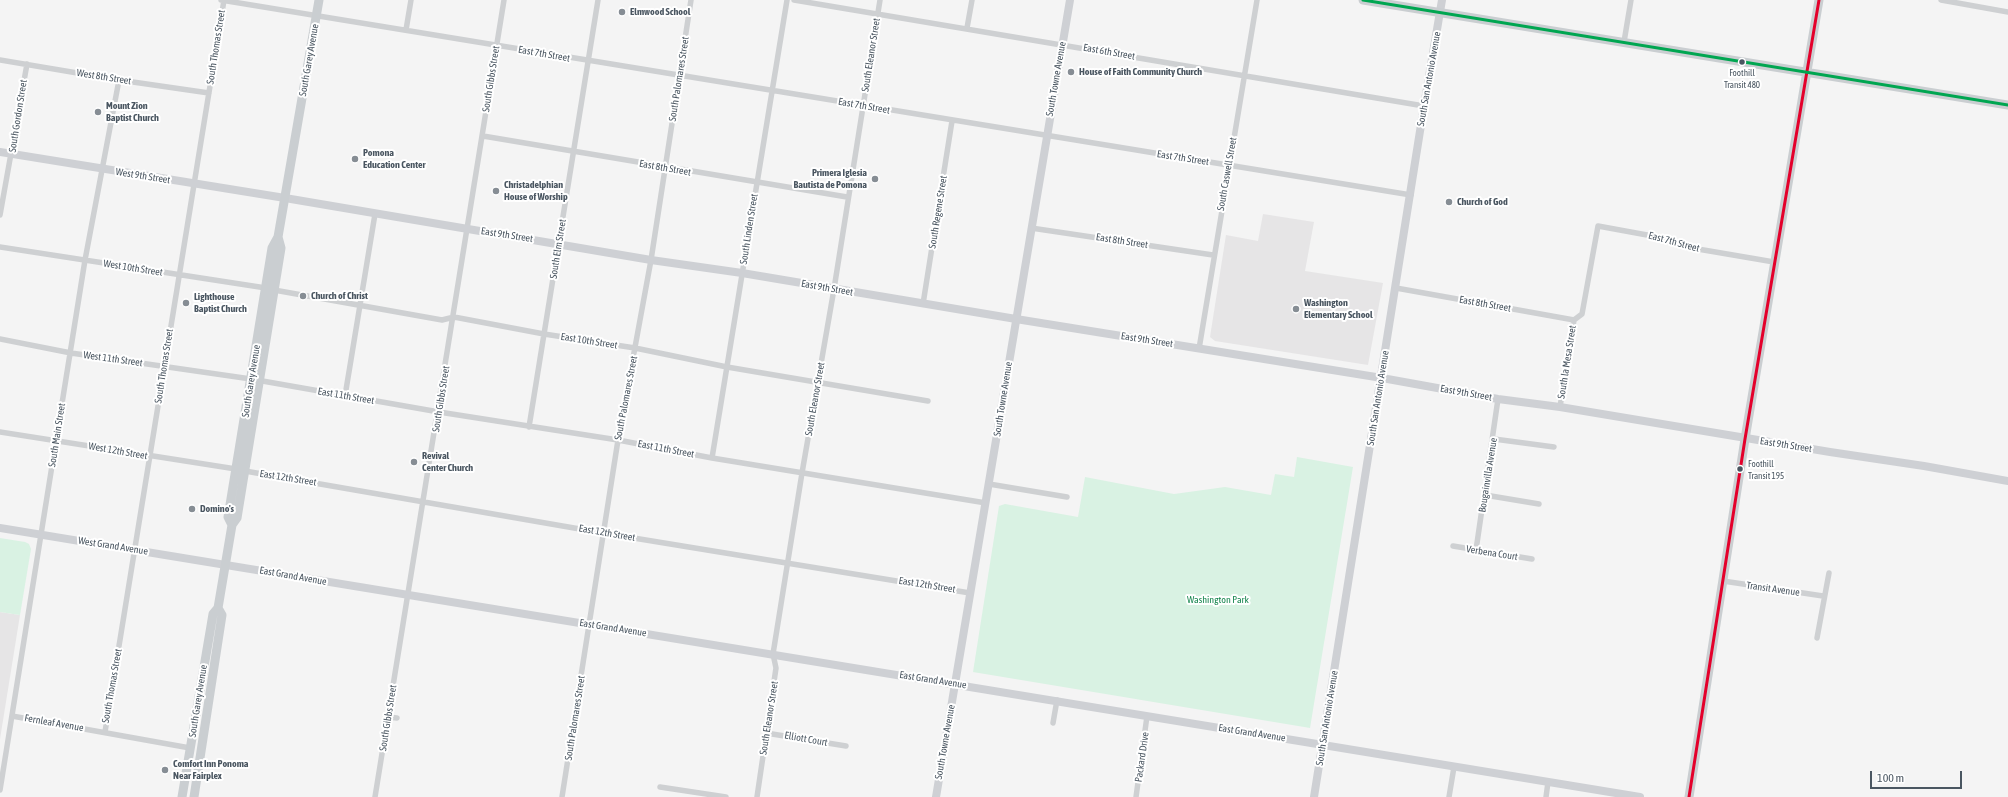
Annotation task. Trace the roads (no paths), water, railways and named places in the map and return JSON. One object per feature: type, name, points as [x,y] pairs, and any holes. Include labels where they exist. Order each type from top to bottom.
[{"type":"main road","name":"South Garey Avenue","points":[[182,797],[213,614],[218,608],[232,525],[228,517],[241,470],[270,289],[281,248],[278,237],[319,0]]},
{"type":"main road","points":[[1363,0],[2008,105]]},
{"type":"main road","points":[[1689,797],[1745,439],[1819,0]]},
{"type":"main road","name":"South Garey Avenue","points":[[194,797],[222,615],[218,608]]},
{"type":"street","name":"East 7th Street","points":[[222,0],[952,121],[1411,195]]},
{"type":"street","name":"South Thomas Street","points":[[104,732],[136,550],[149,456],[209,92],[222,0]]},
{"type":"street","points":[[406,30],[412,0]]},
{"type":"street","name":"South Gibbs Street","points":[[376,797],[504,0]]},
{"type":"street","name":"South Elm Street","points":[[529,427],[559,243],[572,151],[598,0]]},
{"type":"street","name":"South Palomares Street","points":[[562,797],[618,440],[651,260],[666,168],[691,0]]},
{"type":"street","name":"South Linden Street","points":[[712,458],[786,0]]},
{"type":"street","name":"East 6th Street","points":[[794,0],[1063,44],[1424,106]]},
{"type":"street","name":"South Eleanor Street","points":[[757,797],[776,668],[773,654],[864,106],[880,0]]},
{"type":"street","points":[[967,28],[972,0]]},
{"type":"street","name":"South Towne Avenue","points":[[936,797],[1046,135],[1070,0]]},
{"type":"street","name":"South Caswell Street","points":[[1199,348],[1213,255],[1257,0]]},
{"type":"street","name":"South San Antonio Avenue","points":[[1314,797],[1442,0]]},
{"type":"street","points":[[1624,42],[1631,0]]},
{"type":"street","points":[[1941,0],[2008,12]]},
{"type":"street","name":"West 8th Street","points":[[0,60],[119,80],[209,92]]},
{"type":"street","name":"South Gordon Street","points":[[0,214],[12,154],[26,64]]},
{"type":"street","name":"South Main Street","points":[[0,790],[85,260],[119,80]]},
{"type":"street","name":"South Regene Street","points":[[923,304],[952,121]]},
{"type":"street","name":"East 8th Street","points":[[483,136],[666,168],[848,197]]},
{"type":"street","name":"West 9th Street","points":[[0,152],[102,170],[285,198]]},
{"type":"street","name":"East 9th Street","points":[[285,198],[375,214],[559,243],[651,260],[742,273],[923,304],[1382,378],[1498,399],[1560,407],[1745,439],[1924,466],[2008,481]]},
{"type":"street","points":[[345,396],[375,214]]},
{"type":"street","name":"East 7th Street","points":[[1598,226],[1658,237],[1686,247],[1774,262]]},
{"type":"street","name":"South la Mesa Street","points":[[1560,407],[1574,320],[1582,314],[1598,226]]},
{"type":"street","name":"East 8th Street","points":[[1031,228],[1213,255]]},
{"type":"street","name":"West 10th Street","points":[[0,247],[270,289]]},
{"type":"street","name":"East 8th Street","points":[[1396,288],[1574,320]]},
{"type":"street","name":"East 10th Street","points":[[270,289],[442,320],[454,317],[544,334],[635,348],[727,367],[928,401]]},
{"type":"street","name":"West 11th Street","points":[[0,339],[71,352],[255,380]]},
{"type":"street","name":"East 11th Street","points":[[255,380],[986,503]]},
{"type":"street","name":"Bougainvilla Avenue","points":[[1476,550],[1494,438],[1498,399]]},
{"type":"street","name":"West 12th Street","points":[[0,432],[241,470]]},
{"type":"street","points":[[1494,438],[1554,446]]},
{"type":"street","name":"East 12th Street","points":[[241,470],[424,500],[603,533],[788,562],[970,593]]},
{"type":"street","points":[[989,484],[1067,497]]},
{"type":"street","points":[[1485,495],[1539,504]]},
{"type":"street","name":"West Grand Avenue","points":[[0,528],[225,564]]},
{"type":"street","name":"Verbena Court","points":[[1453,546],[1532,559]]},
{"type":"street","name":"East Grand Avenue","points":[[225,564],[408,596],[955,683],[1640,797]]},
{"type":"street","points":[[1817,638],[1823,596],[1829,573]]},
{"type":"street","name":"Transit Avenue","points":[[1723,582],[1823,596]]},
{"type":"street","points":[[1053,723],[1057,700]]},
{"type":"street","name":"Fernleaf Avenue","points":[[12,716],[190,748]]},
{"type":"street","name":"Packard Drive","points":[[1136,797],[1147,716]]},
{"type":"street","points":[[388,717],[398,718]]},
{"type":"street","name":"Elliott Court","points":[[766,733],[846,746]]},
{"type":"street","points":[[1449,797],[1454,767]]},
{"type":"street","points":[[1546,797],[1548,782]]},
{"type":"street","points":[[660,787],[726,797]]},
{"type":"place","name":"Elmwood School","points":[[622,12]]},
{"type":"place","name":"Foothill Transit 480","points":[[1742,62]]},
{"type":"place","name":"House of Faith Community Church","points":[[1071,72]]},
{"type":"place","name":"Mount Zion Baptist Church","points":[[98,112]]},
{"type":"place","name":"Pomona Education Center","points":[[355,159]]},
{"type":"place","name":"Primera Iglesia Bautista de Pomona","points":[[875,179]]},
{"type":"place","name":"Christadelphian House of Worship","points":[[496,191]]},
{"type":"place","name":"Church of God","points":[[1449,202]]},
{"type":"place","name":"Church of Christ","points":[[303,296]]},
{"type":"place","name":"Lighthouse Baptist Church","points":[[186,303]]},
{"type":"place","name":"Washington Elementary School","points":[[1296,309]]},
{"type":"place","name":"Revival Center Church","points":[[414,462]]},
{"type":"place","name":"Foothill Transit 195","points":[[1740,469]]},
{"type":"place","name":"Domino's","points":[[192,509]]},
{"type":"place","name":"Comfort Inn Ponoma Near Fairplex","points":[[165,770]]},
{"type":"park label","name":"Washington Park","points":[[1218,600]]}]
